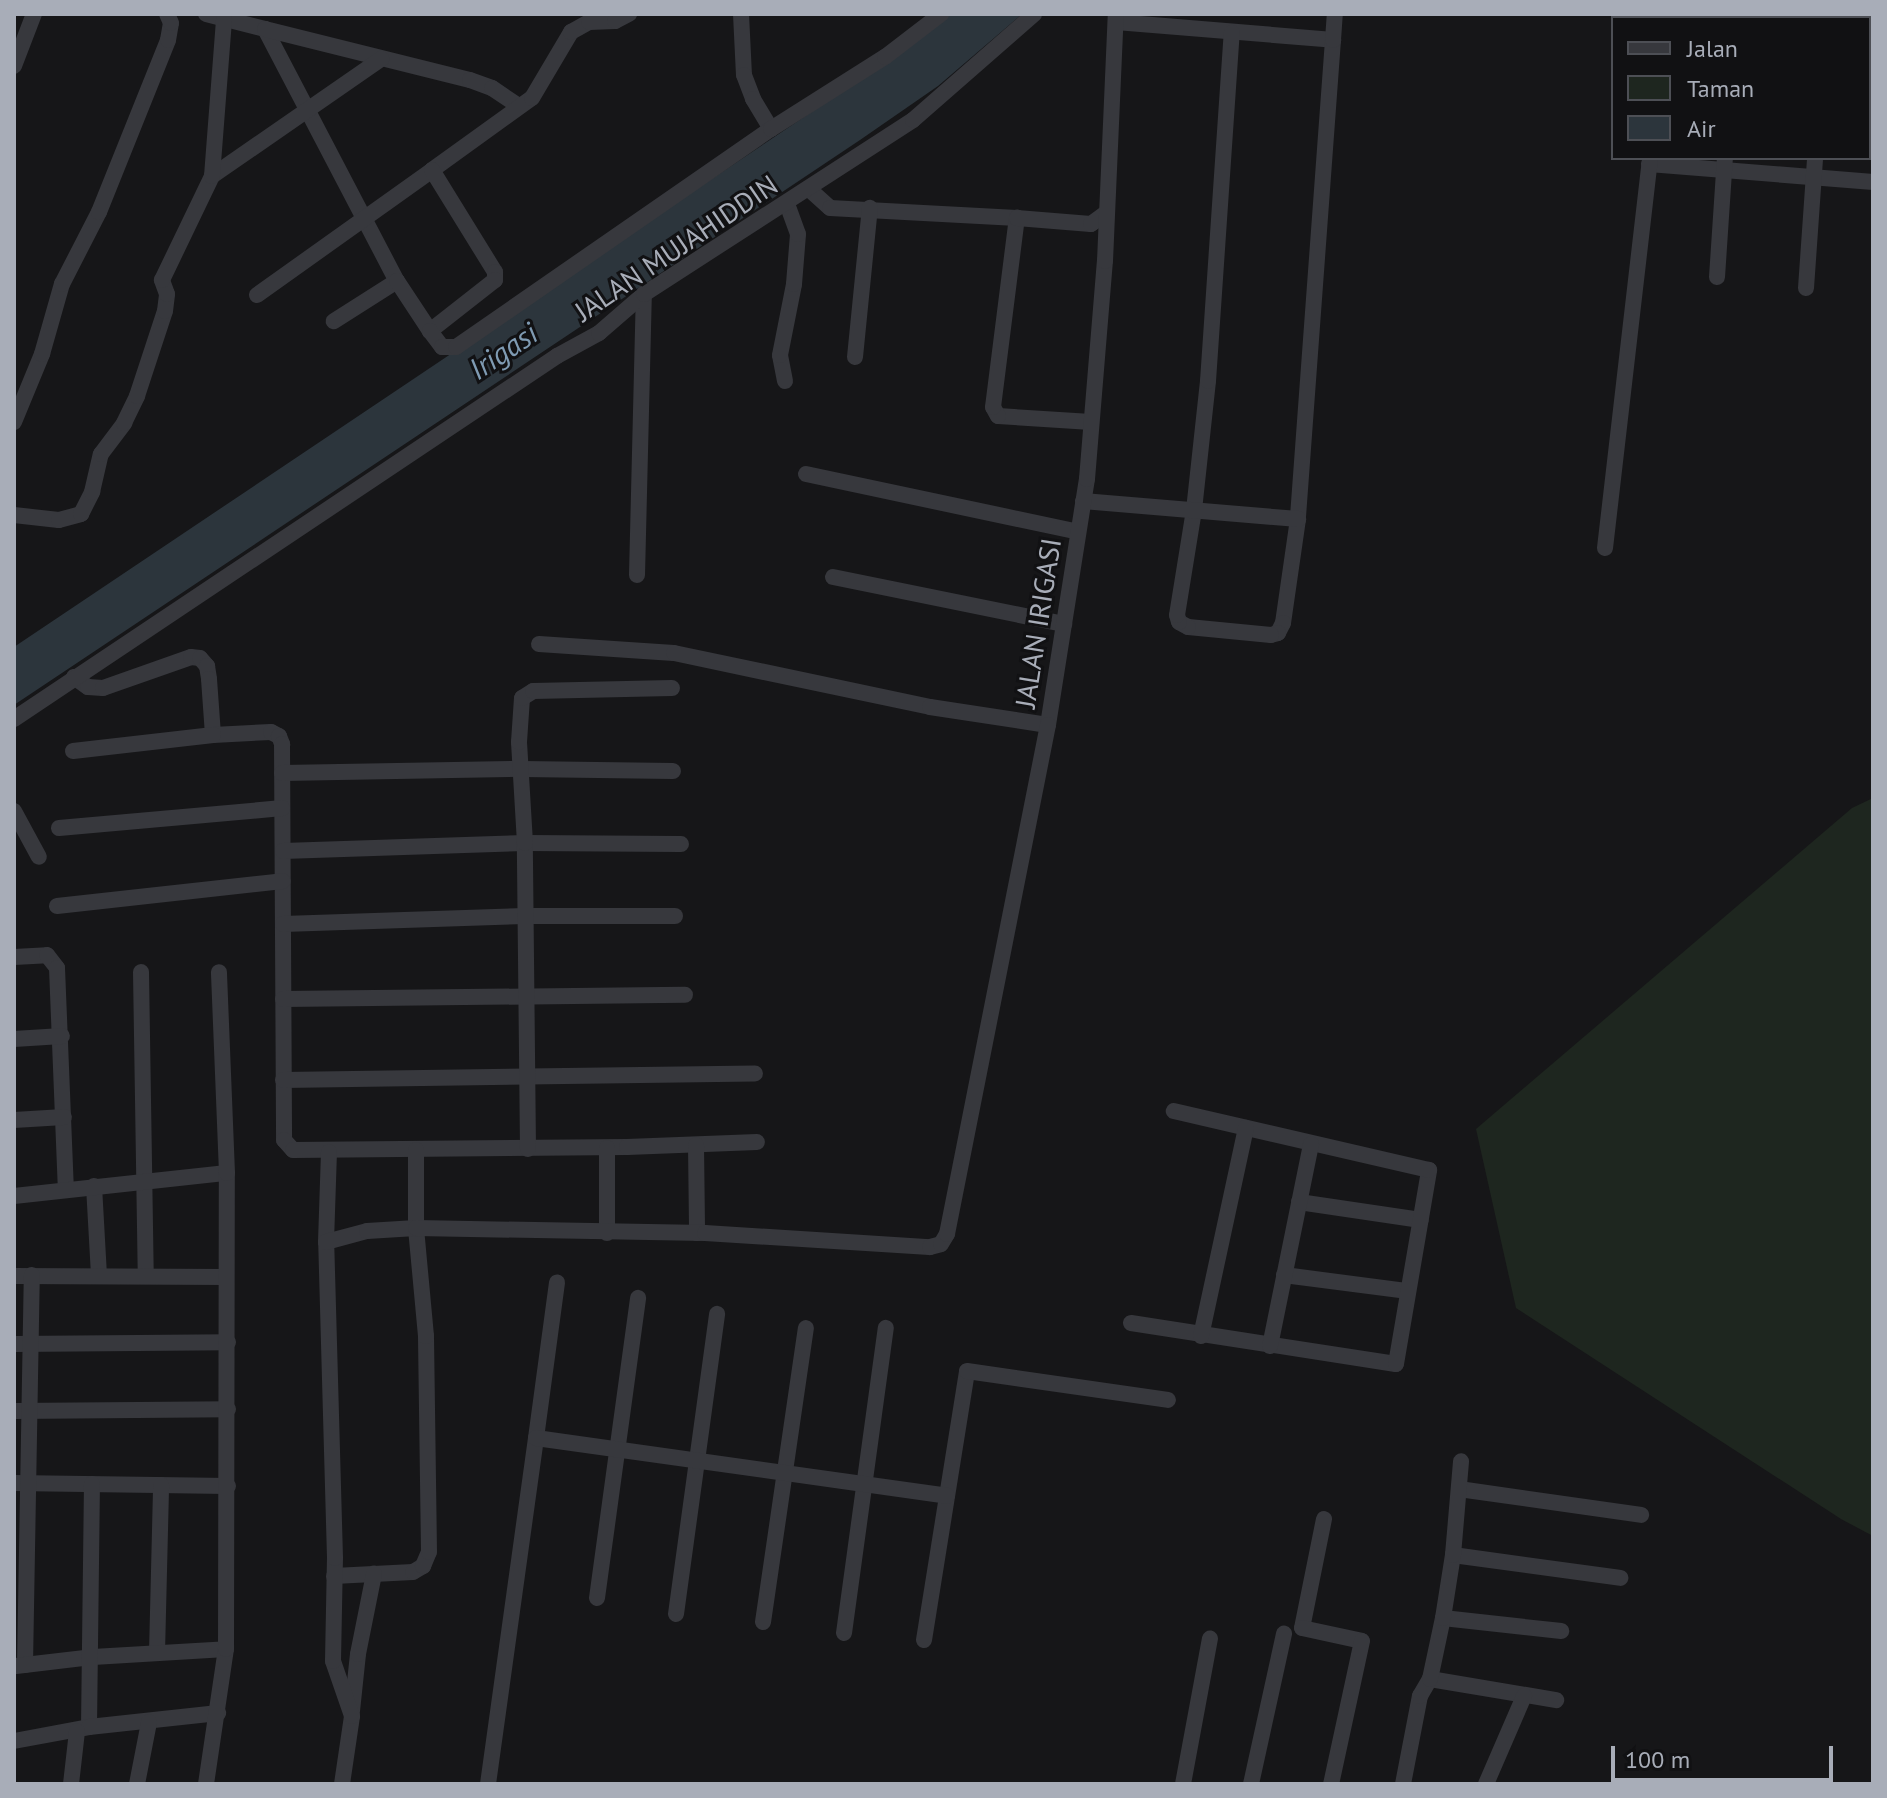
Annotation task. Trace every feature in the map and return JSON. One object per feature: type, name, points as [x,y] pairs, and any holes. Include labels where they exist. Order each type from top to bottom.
[{"type":"street","points":[[14,66],[34,14]]},
{"type":"street","points":[[14,422],[42,354],[62,284],[99,212],[168,40],[171,23],[167,14]]},
{"type":"street","points":[[206,14],[470,80],[492,88],[519,106]]},
{"type":"street","points":[[257,295],[365,221],[532,98],[571,32],[589,22],[615,21],[629,14]]},
{"type":"street","points":[[741,14],[744,75],[753,99],[771,129]]},
{"type":"street","points":[[265,29],[397,281],[442,347],[456,347],[771,129],[885,57],[941,14]]},
{"type":"street","name":"JALAN MUJAHIDDIN","points":[[14,719],[386,474],[557,356],[599,333],[644,294],[913,120],[1034,14]]},
{"type":"street","points":[[1232,33],[1208,381],[1194,510],[1177,611],[1179,622],[1188,627],[1271,635],[1278,633],[1283,623],[1298,519],[1335,14]]},
{"type":"street","points":[[1116,18],[1232,33],[1333,40]]},
{"type":"street","name":"JALAN IRIGASI","points":[[539,644],[674,653],[930,707],[1048,725],[1083,501],[1091,422],[1116,18]]},
{"type":"street","points":[[14,515],[50,520],[72,519],[88,506],[101,454],[124,423],[137,396],[165,311],[167,294],[162,280],[212,176],[224,19]]},
{"type":"street","points":[[212,176],[381,59]]},
{"type":"street","points":[[1806,288],[1815,160]]},
{"type":"street","points":[[1605,548],[1649,161],[1724,164],[1873,182]]},
{"type":"street","points":[[1717,277],[1724,164]]},
{"type":"street","points":[[430,331],[491,287],[496,277],[432,170]]},
{"type":"street","points":[[809,189],[830,208],[870,208],[1091,224],[1106,213]]},
{"type":"street","points":[[785,381],[780,355],[794,284],[798,234],[787,203]]},
{"type":"street","points":[[855,357],[870,208]]},
{"type":"street","points":[[1017,218],[993,413],[1091,422]]},
{"type":"street","points":[[334,321],[397,281]]},
{"type":"street","points":[[637,575],[644,294]]},
{"type":"street","points":[[806,474],[1078,532]]},
{"type":"street","points":[[1083,501],[1298,519]]},
{"type":"street","points":[[833,577],[1064,624]]},
{"type":"street","points":[[74,677],[88,687],[103,688],[191,657],[200,658],[207,666],[213,735]]},
{"type":"street","points":[[528,1149],[525,843],[519,709],[527,692],[672,688]]},
{"type":"street","points":[[326,1242],[367,1231],[416,1228],[697,1233],[930,1247],[945,1239],[1048,725]]},
{"type":"street","points":[[73,751],[213,735],[271,732],[279,736],[283,851],[283,1080],[287,1146],[303,1152],[329,1152],[607,1148],[757,1142]]},
{"type":"street","points":[[282,773],[522,769],[673,771]]},
{"type":"street","points":[[59,828],[282,808]]},
{"type":"street","points":[[14,811],[39,857]]},
{"type":"street","points":[[283,851],[525,843],[681,844]]},
{"type":"street","points":[[57,906],[283,881]]},
{"type":"street","points":[[283,924],[525,916],[675,916]]},
{"type":"street","points":[[14,957],[47,955],[57,968],[66,1190]]},
{"type":"street","points":[[141,972],[146,1275]]},
{"type":"street","points":[[206,1784],[226,1649],[227,1173],[219,972]]},
{"type":"street","points":[[283,999],[528,999],[685,995]]},
{"type":"street","points":[[14,1039],[62,1036]]},
{"type":"street","points":[[283,1080],[755,1073]]},
{"type":"street","points":[[1131,1323],[1396,1364],[1429,1170],[1174,1111]]},
{"type":"street","points":[[14,1120],[64,1117]]},
{"type":"street","points":[[1201,1336],[1246,1128]]},
{"type":"street","points":[[1270,1346],[1311,1144]]},
{"type":"street","points":[[696,1145],[697,1233]]},
{"type":"street","points":[[607,1148],[607,1233]]},
{"type":"street","points":[[334,1576],[413,1572],[423,1566],[429,1552],[426,1336],[416,1228],[416,1150]]},
{"type":"street","points":[[329,1152],[326,1242],[334,1576],[333,1661],[352,1716]]},
{"type":"street","points":[[14,1196],[227,1173]]},
{"type":"street","points":[[94,1186],[99,1275]]},
{"type":"street","points":[[1299,1202],[1421,1220]]},
{"type":"street","points":[[32,1275],[22,1344],[19,1666],[93,1657],[226,1649]]},
{"type":"street","points":[[1284,1275],[1408,1291]]},
{"type":"street","points":[[14,1276],[226,1277]]},
{"type":"street","points":[[488,1784],[557,1282]]},
{"type":"street","points":[[597,1598],[638,1298]]},
{"type":"street","points":[[676,1614],[717,1314]]},
{"type":"street","points":[[763,1622],[806,1328]]},
{"type":"street","points":[[844,1633],[886,1328]]},
{"type":"street","points":[[22,1344],[228,1342]]},
{"type":"street","points":[[924,1640],[967,1371],[1168,1400]]},
{"type":"street","points":[[23,1411],[228,1409]]},
{"type":"street","points":[[536,1438],[947,1496]]},
{"type":"street","points":[[1403,1784],[1420,1696],[1430,1679],[1443,1618],[1453,1555],[1461,1461]]},
{"type":"street","points":[[22,1483],[228,1486]]},
{"type":"street","points":[[71,1784],[83,1729],[93,1657],[92,1484]]},
{"type":"street","points":[[157,1653],[161,1485]]},
{"type":"street","points":[[1459,1489],[1641,1515]]},
{"type":"street","points":[[1324,1519],[1302,1628],[1362,1641],[1331,1784]]},
{"type":"street","points":[[1453,1555],[1620,1578]]},
{"type":"street","points":[[342,1784],[356,1666],[374,1574]]},
{"type":"street","points":[[1443,1618],[1561,1631]]},
{"type":"street","points":[[1251,1784],[1284,1634]]},
{"type":"street","points":[[1183,1784],[1210,1638]]},
{"type":"street","points":[[1430,1679],[1556,1700]]},
{"type":"street","points":[[1486,1784],[1524,1696]]},
{"type":"street","points":[[14,1741],[83,1729],[218,1713]]},
{"type":"street","points":[[137,1784],[149,1722]]},
{"type":"green space","points":[[1873,798],[1873,1536],[1841,1519],[1516,1308],[1476,1129],[1852,808]]},
{"type":"water","name":"Irigasi","points":[[949,14],[1022,14],[938,86],[860,140],[14,705],[14,647],[828,101]]}]
